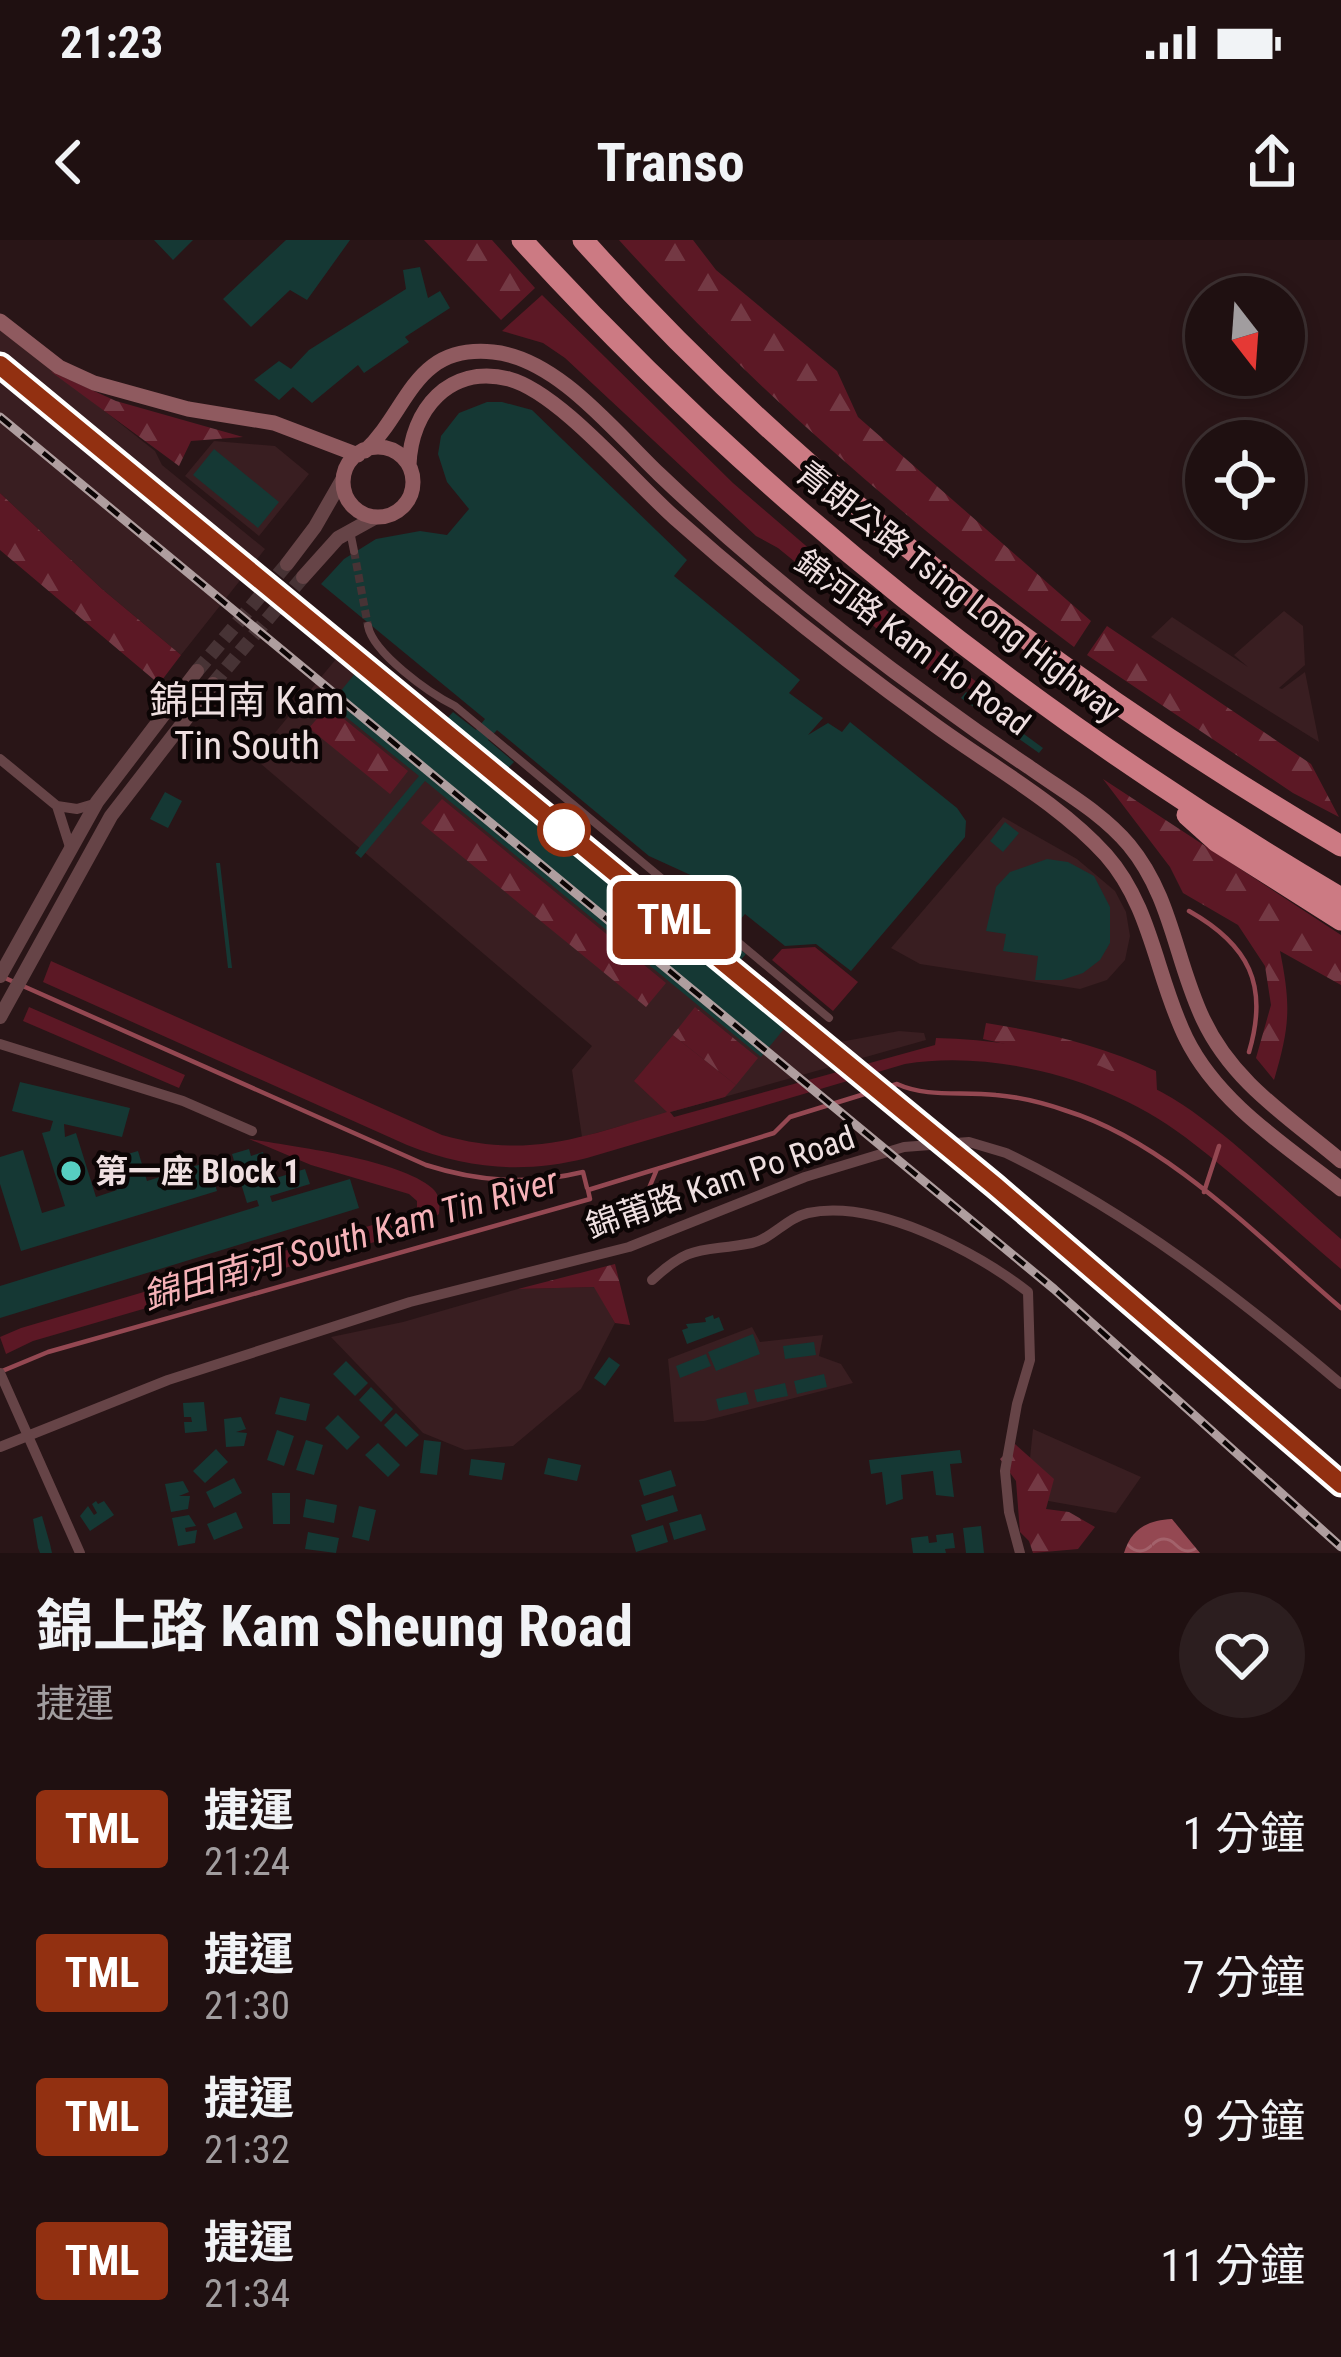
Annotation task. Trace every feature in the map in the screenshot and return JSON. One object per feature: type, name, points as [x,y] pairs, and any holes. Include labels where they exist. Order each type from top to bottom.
[{"type":"highway","name":"青朗公路 Tsing Long Highway","points":[[522,240],[626,351],[778,495],[936,624],[1128,762],[1341,898]]},
{"type":"highway","name":"青朗公路 Tsing Long Highway","points":[[583,240],[718,378],[900,538],[1132,711],[1341,846]]},
{"type":"highway","points":[[1128,762],[1216,841],[1341,920]]},
{"type":"main road","points":[[0,320],[59,368],[94,383],[188,409],[256,418],[361,453],[387,449],[409,465],[410,499],[397,512],[376,517],[354,507],[342,479],[311,438]]},
{"type":"main road","name":"錦河路 Kam Ho Road","points":[[361,453],[415,382],[448,359],[489,351],[521,358],[552,375],[688,502],[811,606],[1115,830],[1157,887],[1194,998],[1226,1060],[1257,1094],[1341,1161]]},
{"type":"main road","name":"錦河路 Kam Ho Road","points":[[409,465],[420,416],[448,386],[473,377],[500,377],[526,385],[552,403],[779,606],[1089,837],[1133,895],[1179,1022],[1201,1064],[1236,1104],[1341,1189]]},
{"type":"main road","points":[[342,479],[361,453]]},
{"type":"street","points":[[287,564],[342,479]]},
{"type":"street","points":[[302,578],[328,547],[376,517]]},
{"type":"street","points":[[350,530],[354,551]]},
{"type":"street","points":[[368,626],[370,641],[455,706],[829,1018]]},
{"type":"street","points":[[0,976],[98,802],[197,671]]},
{"type":"street","points":[[0,1017],[110,816],[213,684]]},
{"type":"street","points":[[0,759],[57,806],[80,809],[98,802]]},
{"type":"street","points":[[57,806],[70,847]]},
{"type":"street","points":[[0,1044],[182,1102],[252,1131]]},
{"type":"street","name":"錦莆路 Kam Po Road","points":[[0,1447],[168,1380],[410,1302],[626,1247],[805,1177],[904,1147],[951,1141],[987,1145],[1006,1153],[1138,1226],[1233,1293],[1341,1384]]},
{"type":"street","points":[[652,1280],[688,1252],[757,1242],[796,1216],[834,1210],[922,1231],[990,1262],[1028,1292],[1030,1360],[1006,1471],[1009,1512],[1020,1553]]},
{"type":"street","points":[[0,1373],[80,1553]]},
{"type":"shaded area","points":[[0,328],[155,451],[162,465],[265,549],[181,655],[0,493]]},
{"type":"shaded area","points":[[214,441],[275,446],[309,474],[259,536],[185,476]]},
{"type":"shaded area","points":[[1284,611],[1303,626],[1305,665],[1279,688],[1305,672],[1319,742],[1151,637],[1172,617],[1248,667],[1234,655]]},
{"type":"shaded area","points":[[351,641],[824,1033],[840,1042],[899,1031],[924,1033],[926,1040],[582,1137],[572,1070],[592,1046],[254,758]]},
{"type":"shaded area","points":[[1003,817],[1077,859],[1115,891],[1126,912],[1130,936],[1125,960],[1107,980],[1080,989],[920,964],[891,948]]},
{"type":"shaded area","points":[[595,1287],[615,1323],[581,1389],[513,1446],[465,1450],[423,1433],[331,1337],[518,1289]]},
{"type":"shaded area","points":[[752,1327],[760,1342],[823,1335],[819,1356],[841,1364],[853,1383],[704,1421],[674,1422],[668,1359]]},
{"type":"shaded area","points":[[1033,1429],[1141,1477],[1116,1513],[1026,1497]]},
{"type":"green space","points":[[424,240],[492,240],[535,288],[501,320]]},
{"type":"green space","points":[[619,240],[693,240],[716,270],[837,371],[858,417],[1091,621],[1074,647],[836,454],[725,350]]},
{"type":"green space","points":[[542,295],[733,483],[1023,719],[1019,726],[968,688],[957,694],[778,548],[756,536],[565,358],[543,343],[502,331]]},
{"type":"green space","points":[[50,371],[116,401],[243,437],[191,441],[179,466]]},
{"type":"green space","points":[[0,493],[181,655],[159,684],[0,550]]},
{"type":"green space","points":[[1107,626],[1311,764],[1339,817],[1293,793],[1087,655]]},
{"type":"green space","points":[[328,706],[408,771],[390,794],[309,728]]},
{"type":"green space","points":[[1103,779],[1341,935],[1341,985],[1280,951],[1287,1016],[1274,1080],[1256,1058],[1271,1005],[1265,966],[1238,925],[1183,893],[1170,867]]},
{"type":"green space","points":[[442,799],[666,983],[646,1007],[421,823]]},
{"type":"green space","points":[[815,947],[858,982],[833,1011],[772,960],[782,949]]},
{"type":"green space","points":[[51,961],[442,1135],[502,1145],[556,1142],[667,1112],[634,1081],[673,1035],[736,1085],[725,1097],[670,1112],[674,1117],[935,1045],[936,1038],[1003,1043],[1070,1056],[1134,1078],[1212,1126],[1341,1239],[1341,1269],[1225,1169],[1156,1117],[1089,1085],[1052,1074],[977,1061],[905,1064],[587,1158],[540,1166],[474,1164],[407,1145],[43,982]]},
{"type":"green space","points":[[29,1007],[185,1075],[179,1088],[23,1021]]},
{"type":"green space","points":[[695,1007],[758,1058],[736,1085],[673,1035]]},
{"type":"green space","points":[[986,1023],[1073,1041],[1135,1062],[1156,1071],[1157,1091],[1100,1066],[983,1039]]},
{"type":"green space","points":[[249,1139],[395,1169],[432,1188],[439,1200],[439,1214],[416,1230],[33,1341],[6,1354],[0,1337],[21,1328],[410,1214],[417,1207],[409,1194],[311,1165]]},
{"type":"green space","points":[[615,1264],[630,1325],[615,1323],[594,1287],[518,1289]]},
{"type":"green space","points":[[1015,1444],[1054,1479],[1046,1509],[1069,1512],[1095,1527],[1078,1549],[1033,1553],[1020,1532],[1016,1481],[1000,1459]]},
{"type":"water","points":[[1172,1519],[1200,1553],[1124,1553],[1142,1527]]},
{"type":"building","points":[[154,240],[193,240],[173,260]]},
{"type":"building","points":[[286,240],[350,240],[307,300],[290,290],[251,327],[223,299]]},
{"type":"building","points":[[420,267],[428,298],[440,291],[450,308],[405,337],[409,342],[364,373],[358,365],[312,403],[293,387],[279,400],[254,380],[279,361],[291,369],[309,350],[406,289],[403,270]]},
{"type":"building","points":[[487,402],[532,410],[687,560],[674,576],[800,680],[789,693],[823,718],[808,735],[828,723],[842,732],[850,722],[957,808],[966,821],[965,837],[851,971],[816,944],[785,946],[745,914],[725,937],[746,954],[737,964],[797,1013],[761,1057],[425,781],[361,858],[355,853],[419,776],[330,704],[367,659],[444,722],[453,712],[476,730],[485,719],[321,584],[344,559],[376,539],[420,531],[447,535],[469,509],[447,482],[438,454],[441,436],[459,413]],"holes":[[[497,730],[649,856],[708,883],[738,908],[719,931],[684,903],[675,914],[504,772],[514,762],[488,740]]]},
{"type":"building","points":[[214,449],[279,502],[258,528],[193,475]]},
{"type":"building","points":[[966,692],[1043,748],[1039,753],[961,698]]},
{"type":"building","points":[[165,792],[182,801],[168,828],[150,819]]},
{"type":"building","points":[[1005,822],[1019,833],[1003,852],[990,841]]},
{"type":"building","points":[[1047,859],[1068,862],[1094,876],[1110,907],[1110,943],[1100,960],[1062,980],[1035,980],[1038,956],[1003,951],[1006,934],[986,931],[996,887],[1010,872]]},
{"type":"building","points":[[216,863],[220,863],[232,968],[228,968]]},
{"type":"building","name":"第一座 Block 1","points":[[20,1082],[130,1108],[122,1137],[64,1124],[65,1137],[76,1133],[96,1197],[117,1190],[107,1160],[138,1151],[147,1181],[208,1162],[217,1191],[21,1251],[0,1184],[0,1157],[23,1150],[42,1213],[65,1206],[42,1133],[50,1131],[53,1121],[12,1111]]},
{"type":"building","points":[[249,1149],[251,1156],[263,1152],[268,1170],[257,1173],[260,1183],[305,1169],[310,1184],[270,1196],[272,1202],[350,1179],[359,1208],[0,1318],[0,1286],[259,1206],[257,1200],[247,1203],[232,1154]]},
{"type":"building","points":[[713,1315],[719,1317],[724,1330],[687,1344],[682,1330],[688,1328],[686,1324],[706,1322]]},
{"type":"building","points":[[753,1334],[760,1354],[716,1371],[708,1352]]},
{"type":"building","points":[[814,1342],[816,1355],[785,1359],[783,1346]]},
{"type":"building","points":[[706,1354],[711,1366],[680,1378],[676,1366]]},
{"type":"building","points":[[609,1357],[620,1365],[605,1386],[594,1378]]},
{"type":"building","points":[[346,1361],[368,1383],[355,1396],[333,1374]]},
{"type":"building","points":[[824,1374],[827,1387],[797,1394],[794,1381]]},
{"type":"building","points":[[785,1383],[788,1396],[757,1402],[754,1390]]},
{"type":"building","points":[[371,1387],[393,1409],[381,1422],[359,1400]]},
{"type":"building","points":[[746,1392],[749,1404],[719,1411],[716,1399]]},
{"type":"building","points":[[280,1397],[310,1404],[306,1421],[275,1414]]},
{"type":"building","points":[[204,1402],[207,1431],[185,1433],[184,1422],[192,1422],[191,1417],[184,1417],[183,1403]]},
{"type":"building","points":[[396,1413],[419,1435],[406,1447],[384,1425]]},
{"type":"building","points":[[338,1415],[360,1437],[347,1450],[325,1428]]},
{"type":"building","points":[[241,1417],[246,1429],[236,1432],[247,1433],[244,1446],[226,1447],[224,1419]]},
{"type":"building","points":[[277,1430],[294,1436],[284,1466],[267,1460]]},
{"type":"building","points":[[306,1440],[323,1445],[314,1475],[296,1470]]},
{"type":"building","points":[[424,1440],[441,1442],[437,1475],[420,1473]]},
{"type":"building","points":[[378,1443],[400,1465],[388,1477],[365,1455]]},
{"type":"building","points":[[216,1449],[228,1462],[205,1483],[193,1471]]},
{"type":"building","points":[[960,1450],[962,1463],[950,1464],[954,1497],[936,1495],[933,1471],[901,1475],[903,1499],[886,1505],[882,1472],[871,1474],[869,1460]]},
{"type":"building","points":[[548,1458],[581,1465],[577,1481],[544,1474]]},
{"type":"building","points":[[471,1459],[505,1463],[502,1480],[469,1475]]},
{"type":"building","points":[[671,1470],[676,1486],[644,1496],[639,1480]]},
{"type":"building","points":[[234,1478],[242,1493],[214,1508],[206,1492]]},
{"type":"building","points":[[183,1481],[189,1492],[179,1496],[190,1496],[188,1509],[171,1512],[165,1484]]},
{"type":"building","points":[[272,1493],[290,1493],[290,1524],[273,1524]]},
{"type":"building","points":[[673,1495],[678,1511],[646,1521],[641,1505]]},
{"type":"building","points":[[306,1499],[337,1505],[334,1523],[303,1517]]},
{"type":"building","points":[[104,1501],[114,1515],[90,1531],[80,1516],[88,1506],[97,1513],[92,1504]]},
{"type":"building","points":[[359,1506],[376,1510],[369,1541],[352,1537]]},
{"type":"building","points":[[236,1512],[243,1528],[214,1540],[207,1524]]},
{"type":"building","points":[[701,1514],[706,1530],[674,1540],[669,1523]]},
{"type":"building","points":[[189,1515],[196,1526],[185,1528],[186,1532],[197,1530],[195,1543],[178,1546],[172,1518]]},
{"type":"building","points":[[42,1516],[52,1553],[40,1553],[38,1548],[33,1519]]},
{"type":"building","points":[[663,1525],[668,1542],[636,1552],[631,1535]]},
{"type":"building","points":[[981,1526],[984,1553],[966,1553],[963,1528]]},
{"type":"building","points":[[308,1532],[339,1538],[336,1553],[305,1549]]},
{"type":"building","points":[[953,1533],[955,1548],[945,1549],[946,1553],[913,1553],[911,1538],[928,1536],[929,1543],[937,1542],[936,1535]]},
{"type":"waterway","points":[[1189,911],[1226,938],[1249,969],[1256,1006],[1249,1052]]},
{"type":"waterway","points":[[5,978],[426,1165],[504,1180],[583,1172],[587,1188]]},
{"type":"waterway","name":"錦田南河 South Kam Tin River","points":[[0,1372],[48,1352],[590,1199],[588,1190],[774,1133],[790,1117],[897,1084],[933,1093],[1023,1099],[1104,1126],[1177,1169],[1341,1308]]},
{"type":"waterway","points":[[1204,1192],[1219,1146]]},
{"type":"waterway","points":[[647,1208],[644,1200],[657,1169]]},
{"type":"tunnel","points":[[354,551],[368,626]]},
{"type":"tunnel","points":[[197,671],[287,564]]},
{"type":"tunnel","points":[[213,684],[303,577]]},
{"type":"railway","points":[[0,364],[1027,1213],[1341,1484]]},
{"type":"railway","points":[[0,417],[1054,1289],[1341,1547]]},
{"type":"metro line","name":"TML","points":[[0,365],[995,1186],[1341,1484]]},
{"type":"place","name":"第一座 Block 1","points":[[71,1171]]},
{"type":"district","name":"錦田南 Kam Tin South","points":[[247,722]]}]
